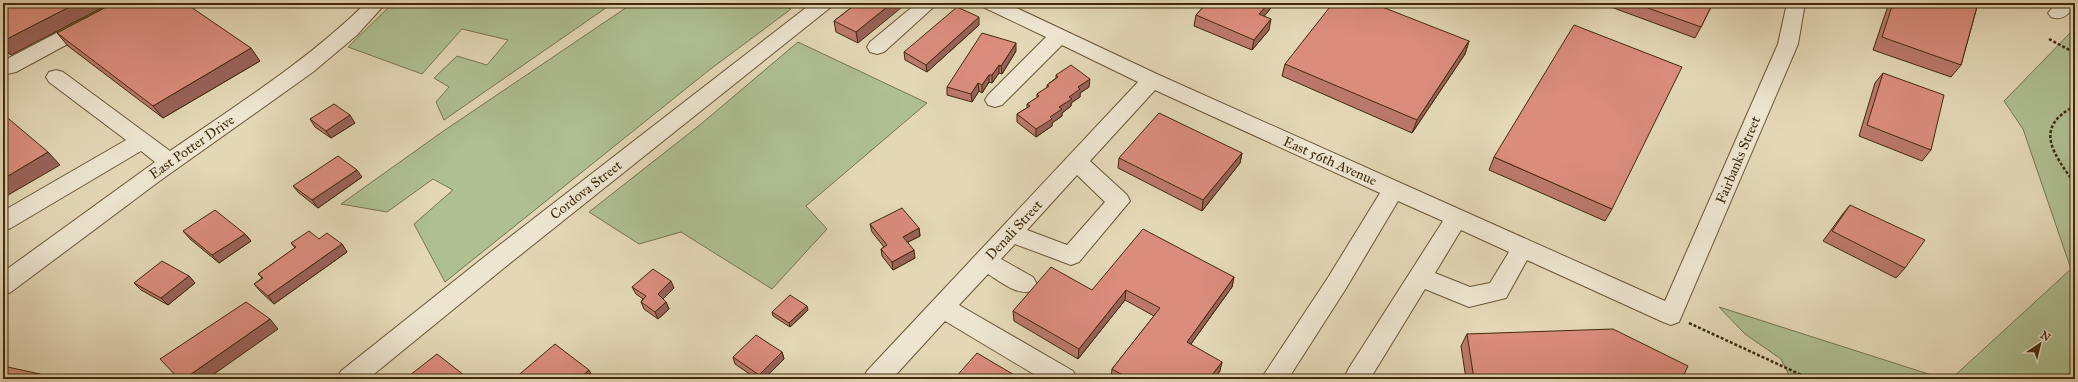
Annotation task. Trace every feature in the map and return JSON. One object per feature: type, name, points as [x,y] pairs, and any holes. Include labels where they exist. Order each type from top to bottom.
[{"type":"street","name":"East Potter Drive","points":[[5,281],[170,162],[306,68],[350,30],[377,3]]},
{"type":"street","name":"Cordova Street","points":[[350,379],[496,261],[824,3]]},
{"type":"street","points":[[877,47],[929,3]]},
{"type":"street","name":"East 56th Avenue","points":[[990,3],[1152,80],[1456,219],[1671,314]]},
{"type":"street","name":"Fairbanks Street","points":[[1671,314],[1788,44],[1796,3]]},
{"type":"street","points":[[3,68],[8,67],[123,4]]},
{"type":"street","points":[[995,100],[1059,36]]},
{"type":"street","points":[[56,77],[170,162]]},
{"type":"street","name":"Denali Street","points":[[876,379],[1152,80]]},
{"type":"street","points":[[3,222],[141,141]]},
{"type":"street","points":[[1011,232],[1071,256],[1119,201],[1077,162]]},
{"type":"street","points":[[1274,379],[1337,284],[1393,190]]},
{"type":"street","points":[[1363,379],[1358,376],[1456,219]]},
{"type":"street","points":[[1420,277],[1469,297],[1498,291],[1522,248]]},
{"type":"street","points":[[985,261],[1025,284]]},
{"type":"street","points":[[942,307],[1064,379]]},
{"type":"path","points":[[2049,39],[2075,53]]},
{"type":"path","points":[[2075,106],[2059,114],[2051,122],[2049,141],[2075,184]]},
{"type":"path","points":[[1671,314],[1810,379]]},
{"type":"green space","points":[[393,3],[613,3],[444,120],[436,102],[449,87],[434,78],[457,56],[487,65],[508,40],[462,29],[422,74],[348,47]]},
{"type":"green space","points":[[633,3],[778,3],[791,9],[708,71],[445,282],[414,224],[453,190],[433,179],[387,212],[341,204],[442,132]]},
{"type":"green space","points":[[2075,28],[2075,379],[1951,379],[2071,269],[2023,129],[2004,101]]},
{"type":"green space","points":[[798,42],[927,103],[806,206],[827,229],[772,289],[681,232],[639,244],[589,212],[701,124]]},
{"type":"green space","points":[[1719,307],[1944,379],[1791,379],[1781,359],[1745,334]]},
{"type":"building","points":[[3,3],[77,3],[3,41]]},
{"type":"building","points":[[114,3],[185,3],[251,48],[153,106],[57,33]]},
{"type":"building","points":[[857,3],[892,3],[856,32],[834,21]]},
{"type":"building","points":[[1207,3],[1269,3],[1259,14],[1271,19],[1254,40],[1196,15]]},
{"type":"building","points":[[1333,3],[1372,3],[1469,41],[1417,120],[1285,64]]},
{"type":"building","points":[[1634,3],[1713,3],[1701,27]]},
{"type":"building","points":[[1893,3],[1978,3],[1961,65],[1882,37]]},
{"type":"building","points":[[957,7],[979,17],[926,65],[904,52]]},
{"type":"building","points":[[1574,25],[1682,67],[1612,209],[1494,157]]},
{"type":"building","points":[[982,33],[1016,43],[1001,66],[999,65],[992,75],[989,75],[982,85],[978,83],[971,94],[947,87]]},
{"type":"building","points":[[1071,65],[1090,79],[1078,87],[1080,89],[1069,97],[1072,99],[1059,107],[1062,109],[1050,117],[1052,119],[1036,129],[1017,114],[1030,106],[1027,104],[1039,96],[1037,94],[1049,86],[1047,85],[1058,77],[1056,75]]},
{"type":"building","points":[[1883,73],[1944,95],[1931,150],[1867,125]]},
{"type":"building","points":[[334,104],[350,115],[326,131],[310,119]]},
{"type":"building","points":[[1159,113],[1242,153],[1203,200],[1119,158]]},
{"type":"building","points":[[3,114],[48,152],[3,179]]},
{"type":"building","points":[[338,156],[357,170],[312,200],[293,186]]},
{"type":"building","points":[[1850,205],[1925,240],[1905,268],[1832,231]]},
{"type":"building","points":[[902,208],[919,228],[903,237],[914,250],[892,262],[881,249],[887,245],[870,224]]},
{"type":"building","points":[[215,210],[245,234],[212,255],[183,231]]},
{"type":"building","points":[[1143,229],[1234,277],[1187,342],[1222,362],[1209,379],[1130,379],[1112,369],[1160,308],[1126,290],[1079,349],[1013,311],[1051,267],[1092,290]]},
{"type":"building","points":[[309,231],[319,239],[327,233],[342,244],[268,296],[254,284],[263,278],[258,274],[296,247],[291,243]]},
{"type":"building","points":[[162,261],[189,276],[161,298],[134,283]]},
{"type":"building","points":[[653,269],[671,281],[658,294],[666,302],[655,312],[641,302],[646,296],[632,287]]},
{"type":"building","points":[[790,295],[807,306],[789,323],[772,312]]},
{"type":"building","points":[[246,302],[270,319],[184,379],[179,379],[160,359]]},
{"type":"building","points":[[1613,329],[1688,366],[1682,379],[1474,379],[1467,334]]},
{"type":"building","points":[[756,335],[782,352],[759,375],[733,357]]},
{"type":"building","points":[[555,344],[589,370],[579,379],[514,379]]},
{"type":"building","points":[[977,353],[1021,379],[954,379]]},
{"type":"building","points":[[437,354],[469,379],[405,379]]},
{"type":"building","points":[[3,366],[40,374],[53,379],[3,379]]}]
